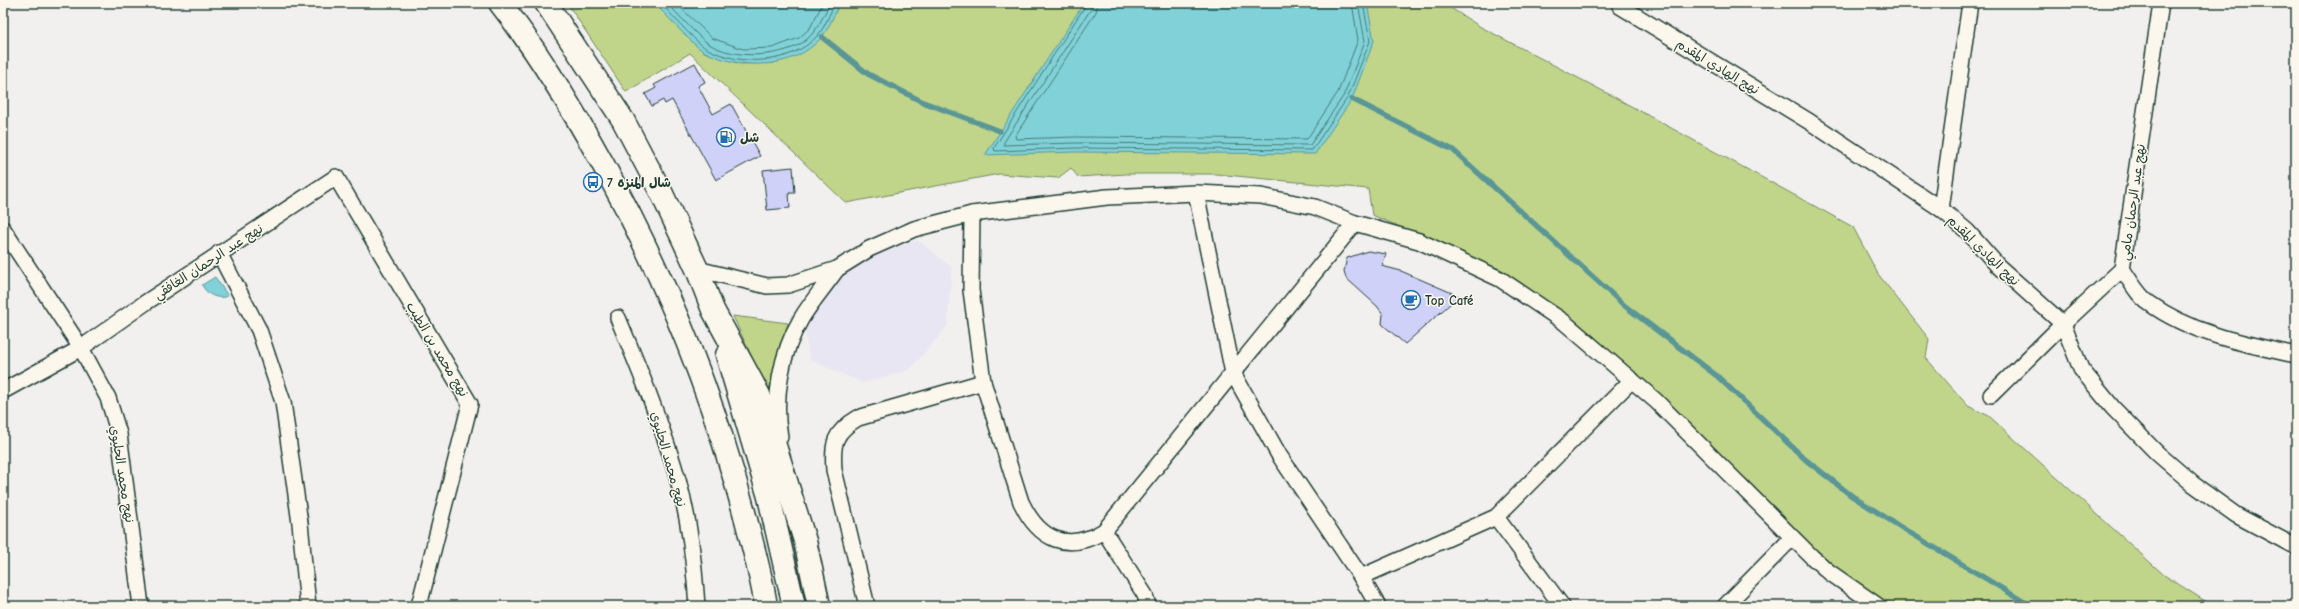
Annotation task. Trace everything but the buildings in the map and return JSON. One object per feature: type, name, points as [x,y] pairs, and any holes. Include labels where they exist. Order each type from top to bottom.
[{"type":"highway","points":[[500,3],[550,73],[586,134],[628,211],[663,282],[700,371],[730,462],[762,580],[766,606]]},
{"type":"highway","points":[[546,3],[623,120],[662,194],[697,269],[713,310],[769,498],[794,606]]},
{"type":"highway","points":[[713,310],[759,395],[805,541],[819,606]]},
{"type":"street","points":[[1941,209],[1970,3]]},
{"type":"street","name":"نهج عبد الرحمان مامي","points":[[1992,395],[2063,324],[2122,269],[2161,3]]},
{"type":"street","name":"نهج الهادي المقدم","points":[[1620,4],[1810,122],[1941,209],[1967,231],[1998,266],[2063,324],[2081,369],[2113,408],[2157,453],[2193,484],[2236,515],[2296,547]]},
{"type":"street","name":"نهج عبد الرحمان الغافقي","points":[[3,391],[81,348],[219,253],[336,177]]},
{"type":"street","name":"نهج محمد بن الطيب","points":[[336,177],[470,404],[419,606]]},
{"type":"street","points":[[697,269],[767,286],[788,285],[837,270],[869,249],[914,229],[972,214],[1107,197],[1196,193],[1261,196],[1315,208],[1355,223],[1419,240],[1500,279],[1564,322],[1632,380],[1792,538],[1829,572],[1878,606]]},
{"type":"street","points":[[1196,193],[1233,373],[1279,455],[1361,577],[1378,606]]},
{"type":"street","points":[[972,214],[971,290],[983,382],[1021,502],[1030,520],[1042,532],[1060,540],[1074,543],[1089,540],[1104,531],[1355,223]]},
{"type":"street","name":"نهج محمد الحليوي","points":[[3,229],[81,348],[108,398],[119,434],[141,606]]},
{"type":"street","points":[[219,253],[259,330],[283,402],[300,523],[308,606]]},
{"type":"street","points":[[2122,269],[2148,303],[2191,326],[2226,340],[2296,355]]},
{"type":"street","points":[[790,494],[778,426],[777,395],[786,355],[801,320],[837,270]]},
{"type":"street","name":"نهج محمد الحليوي","points":[[618,318],[650,394],[678,481],[693,552],[697,606]]},
{"type":"street","points":[[1361,577],[1496,517],[1632,380]]},
{"type":"street","points":[[867,606],[834,470],[833,451],[836,438],[844,426],[858,418],[983,382]]},
{"type":"street","points":[[1496,517],[1562,606]]},
{"type":"street","points":[[1104,531],[1145,595],[1148,606]]},
{"type":"street","points":[[1725,606],[1792,538]]},
{"type":"shaded area","points":[[918,240],[952,268],[947,327],[909,370],[863,383],[810,360],[804,328],[830,290],[865,258]]},
{"type":"green space","points":[[567,3],[654,3],[704,52],[740,64],[774,63],[822,37],[840,3],[1443,3],[1479,26],[1605,92],[1853,227],[1878,274],[1929,339],[1926,358],[1968,406],[1989,416],[2164,575],[2213,606],[1894,606],[1834,571],[1652,387],[1575,320],[1502,270],[1372,215],[1368,189],[1216,174],[1126,174],[1078,177],[1071,168],[1058,178],[999,174],[846,203],[690,53],[626,92]]},
{"type":"green space","points":[[733,316],[788,323],[768,393]]},
{"type":"water","points":[[654,3],[840,3],[824,34],[809,49],[796,56],[781,61],[766,64],[750,64],[719,58],[700,49]]},
{"type":"water","points":[[1084,3],[1367,3],[1374,41],[1352,99],[1315,154],[1075,152],[985,155]]},
{"type":"water","points":[[215,277],[228,296],[216,297],[204,289],[202,285]]},
{"type":"waterway","points":[[822,37],[868,74],[923,102],[1000,131]]},
{"type":"waterway","points":[[1352,99],[1453,150],[1625,306],[1717,376],[1806,460],[1852,496],[2031,606]]},
{"type":"place","name":"شل","points":[[726,137]]},
{"type":"place","name":"شال المنزه 7","points":[[593,182]]},
{"type":"place","name":"Top Café","points":[[1411,300]]}]
